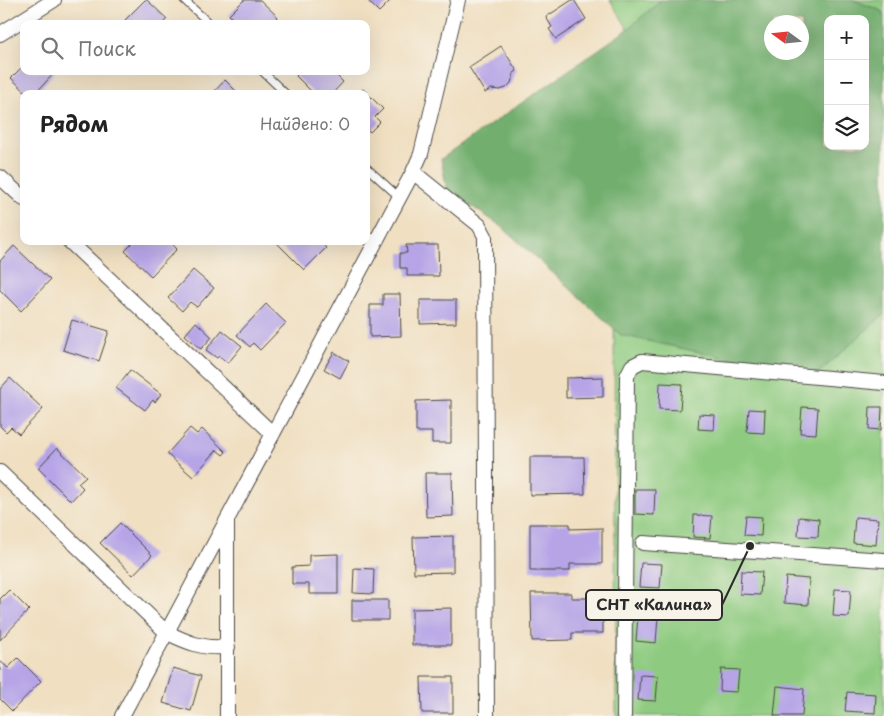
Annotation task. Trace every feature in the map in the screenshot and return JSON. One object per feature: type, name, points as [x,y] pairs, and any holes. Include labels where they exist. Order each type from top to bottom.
[{"type":"street","points":[[22,20],[54,0]]},
{"type":"street","points":[[122,716],[413,172],[421,154],[458,0]]},
{"type":"street","points":[[0,34],[20,21]]},
{"type":"street","points":[[413,172],[479,225],[486,236],[487,716]]},
{"type":"street","points":[[0,177],[20,195]]},
{"type":"street","points":[[72,245],[273,434]]},
{"type":"street","points":[[624,716],[627,376],[632,366],[642,361],[884,383]]},
{"type":"street","points":[[0,472],[166,632],[184,641],[209,648],[228,647]]},
{"type":"street","points":[[227,519],[227,716]]},
{"type":"street","points":[[643,543],[884,560]]},
{"type":"lane","points":[[184,0],[206,20]]},
{"type":"lane","points":[[266,75],[282,90]]},
{"type":"lane","points":[[370,171],[400,198]]},
{"type":"green space","points":[[610,0],[661,0],[628,29]]},
{"type":"green space","points":[[661,0],[853,0],[880,10],[884,14],[884,314],[814,377],[621,335],[501,226],[447,190],[441,159],[628,29]]},
{"type":"green space","points":[[853,0],[884,0],[884,14],[880,10]]},
{"type":"green space","points":[[884,314],[884,716],[616,716],[614,329],[621,335],[814,377]]},
{"type":"building","points":[[145,0],[167,19],[166,20],[125,20]]},
{"type":"building","points":[[244,0],[260,0],[278,17],[275,20],[234,20],[229,15]]},
{"type":"building","points":[[367,0],[391,0],[379,12]]},
{"type":"building","points":[[574,0],[586,19],[556,39],[549,29],[552,27],[546,17]]},
{"type":"building","points":[[501,46],[517,71],[506,88],[500,90],[491,89],[485,93],[469,67]]},
{"type":"building","points":[[20,69],[20,75],[52,75],[39,90],[24,90],[11,78]]},
{"type":"building","points":[[336,75],[343,82],[336,90],[310,90],[296,76]]},
{"type":"building","points":[[225,80],[235,90],[216,90]]},
{"type":"building","points":[[370,96],[383,109],[375,117],[380,122],[370,132]]},
{"type":"building","points":[[131,245],[173,245],[177,249],[151,276],[125,251]]},
{"type":"building","points":[[279,245],[323,245],[326,248],[304,270]]},
{"type":"building","points":[[406,245],[438,245],[439,276],[407,276],[407,268],[400,268],[400,253],[407,253]]},
{"type":"building","points":[[14,246],[50,280],[21,311],[0,290],[0,261]]},
{"type":"building","points":[[193,270],[214,288],[197,307],[190,302],[182,311],[168,298]]},
{"type":"building","points":[[383,294],[400,294],[401,336],[370,337],[370,305],[383,305]]},
{"type":"building","points":[[420,300],[456,300],[456,323],[420,324]]},
{"type":"building","points":[[266,304],[286,323],[260,350],[253,343],[250,347],[237,335]]},
{"type":"building","points":[[72,320],[109,331],[99,361],[63,350]]},
{"type":"building","points":[[196,322],[212,337],[201,349],[185,335]]},
{"type":"building","points":[[222,330],[242,346],[228,363],[206,350]]},
{"type":"building","points":[[334,352],[349,361],[340,378],[324,369]]},
{"type":"building","points":[[130,370],[161,394],[145,410],[116,388]]},
{"type":"building","points":[[603,377],[603,397],[566,398],[566,378]]},
{"type":"building","points":[[10,378],[43,409],[19,434],[11,427],[6,432],[0,426],[0,389]]},
{"type":"building","points":[[660,383],[682,384],[680,410],[659,409]]},
{"type":"building","points":[[451,400],[451,443],[432,443],[432,432],[416,432],[416,401]]},
{"type":"building","points":[[802,407],[818,408],[816,434],[800,433]]},
{"type":"building","points":[[870,407],[882,407],[881,430],[869,429]]},
{"type":"building","points":[[749,409],[765,410],[764,433],[747,432]]},
{"type":"building","points":[[699,414],[715,415],[714,430],[698,429]]},
{"type":"building","points":[[190,428],[197,434],[202,429],[226,452],[223,455],[217,450],[193,477],[167,454]]},
{"type":"building","points":[[57,448],[86,476],[78,483],[83,488],[71,501],[38,468]]},
{"type":"building","points":[[530,457],[584,457],[585,494],[530,495]]},
{"type":"building","points":[[425,473],[452,473],[453,516],[426,517]]},
{"type":"building","points":[[635,489],[655,489],[654,515],[635,514]]},
{"type":"building","points":[[694,515],[712,516],[710,538],[693,537]]},
{"type":"building","points":[[746,516],[762,517],[761,536],[744,535]]},
{"type":"building","points":[[799,517],[819,519],[818,537],[798,536]]},
{"type":"building","points":[[855,517],[878,519],[876,545],[853,543]]},
{"type":"building","points":[[120,523],[152,555],[133,575],[100,543]]},
{"type":"building","points":[[530,524],[570,524],[570,529],[602,528],[602,564],[570,564],[570,571],[530,571]]},
{"type":"building","points":[[453,536],[453,572],[414,573],[413,537]]},
{"type":"building","points":[[338,554],[338,594],[309,594],[309,584],[292,584],[292,567],[309,566],[309,555]]},
{"type":"building","points":[[641,563],[662,564],[660,588],[639,587]]},
{"type":"building","points":[[354,568],[374,569],[373,594],[353,593]]},
{"type":"building","points":[[741,571],[762,572],[760,595],[740,594]]},
{"type":"building","points":[[786,577],[809,579],[808,605],[784,603]]},
{"type":"building","points":[[835,589],[851,590],[849,617],[833,616]]},
{"type":"building","points":[[9,590],[29,610],[0,640],[0,599]]},
{"type":"building","points":[[531,593],[571,593],[571,598],[603,598],[603,633],[572,633],[572,640],[532,641]]},
{"type":"building","points":[[352,600],[388,600],[388,620],[352,620]]},
{"type":"building","points":[[451,608],[451,645],[412,645],[412,609]]},
{"type":"building","points":[[638,616],[658,617],[656,643],[636,641]]},
{"type":"building","points":[[18,658],[41,681],[12,711],[0,699],[0,661],[8,668]]},
{"type":"building","points":[[173,668],[201,676],[191,711],[163,703]]},
{"type":"building","points":[[721,669],[739,670],[737,692],[720,691]]},
{"type":"building","points":[[640,675],[658,676],[656,701],[638,700]]},
{"type":"building","points":[[421,677],[453,677],[453,713],[422,713]]},
{"type":"building","points":[[777,686],[804,689],[802,716],[774,716]]},
{"type":"building","points":[[847,692],[876,694],[875,713],[845,711]]},
{"type":"place","name":"СНТ «Калина»","points":[[750,546]]}]
